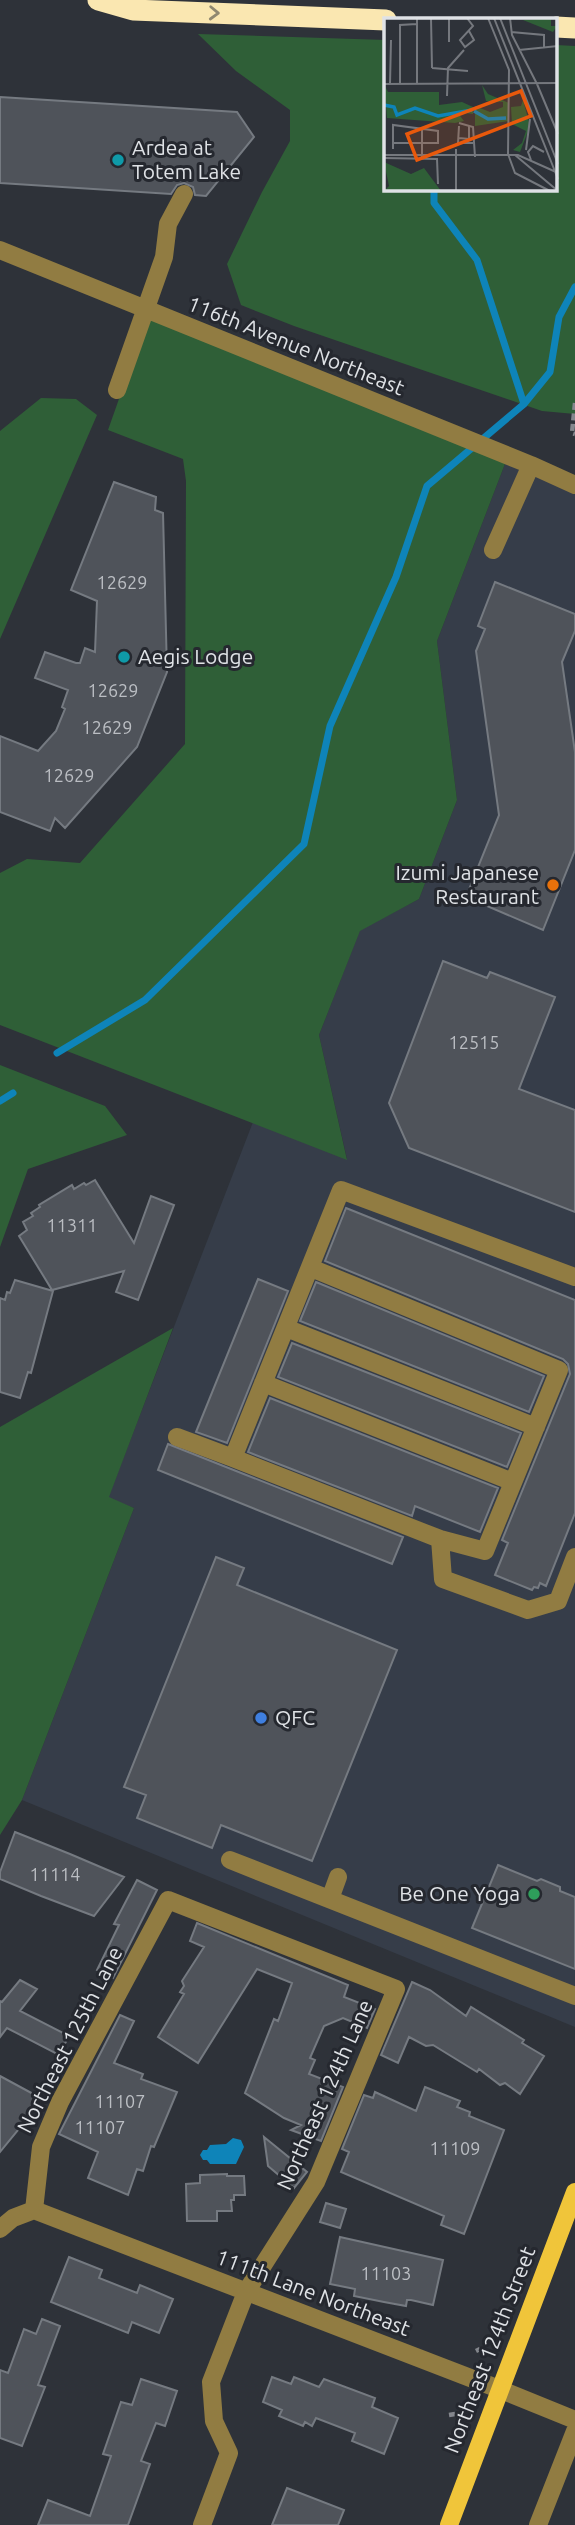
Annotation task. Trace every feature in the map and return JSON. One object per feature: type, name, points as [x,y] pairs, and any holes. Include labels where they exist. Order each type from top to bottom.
[{"type":"highway","points":[[99,0],[133,10],[384,20]]},
{"type":"main road","name":"Northeast 124th Street","points":[[449,2525],[575,2192]]},
{"type":"street","points":[[117,390],[153,312],[169,224],[184,194]]},
{"type":"street","name":"116th Avenue Northeast","points":[[0,250],[575,485]]},
{"type":"street","points":[[493,550],[528,464]]},
{"type":"street","points":[[233,1458],[341,1191],[575,1277]]},
{"type":"street","points":[[177,1437],[440,1539],[485,1551],[559,1370],[311,1268]]},
{"type":"street","points":[[286,1328],[536,1427]]},
{"type":"street","points":[[263,1383],[513,1482]]},
{"type":"street","points":[[440,1539],[443,1579],[528,1610],[558,1601],[575,1557]]},
{"type":"street","points":[[230,1860],[575,1996]]},
{"type":"street","points":[[330,1899],[338,1877]]},
{"type":"street","name":"Northeast 124th Lane","points":[[168,1900],[396,1989],[316,2182],[246,2292],[211,2382],[214,2421],[229,2453],[202,2525]]},
{"type":"street","name":"Northeast 125th Lane","points":[[34,2210],[41,2147],[60,2102],[168,1900]]},
{"type":"street","points":[[0,2229],[13,2218],[34,2210]]},
{"type":"street","name":"111th Lane Northeast","points":[[34,2210],[575,2420]]},
{"type":"street","points":[[538,2525],[575,2431]]},
{"type":"path","points":[[575,403],[572,433],[575,434]]},
{"type":"shaded area","points":[[508,456],[575,483],[575,2027],[22,1800],[134,1508],[108,1498],[253,1122],[347,1159],[319,1035],[360,930],[419,899],[457,800],[437,641]]},
{"type":"green space","points":[[198,34],[384,40],[384,191],[558,191],[558,45],[575,46],[575,414],[542,411],[294,326],[241,305],[227,264],[290,141],[290,110],[236,71]]},
{"type":"green space","points":[[150,311],[508,456],[437,641],[457,800],[419,899],[360,931],[319,1035],[347,1160],[0,1025],[0,873],[27,859],[80,863],[185,744],[186,481],[183,459],[108,430]]},
{"type":"green space","points":[[41,398],[76,399],[97,415],[0,639],[0,431]]},
{"type":"green space","points":[[0,1065],[105,1106],[127,1135],[28,1169],[0,1247]]},
{"type":"green space","points":[[173,1328],[109,1497],[134,1508],[22,1800],[0,1835],[0,1427]]},
{"type":"water","points":[[233,2138],[241,2140],[244,2147],[236,2164],[210,2164],[203,2160],[200,2155],[203,2150],[207,2150],[210,2145],[226,2144]]},
{"type":"building","name":"Ardea at Totem Lake","points":[[0,97],[237,112],[254,137],[206,196],[195,195],[193,187],[184,183],[177,185],[171,194],[0,183]]},
{"type":"building","name":"Aegis Lodge","points":[[114,482],[156,497],[155,510],[163,513],[167,672],[137,747],[65,828],[55,818],[50,831],[0,812],[0,736],[38,751],[56,731],[65,709],[62,707],[68,690],[35,678],[45,652],[80,663],[85,648],[95,652],[97,601],[71,590]]},
{"type":"building","points":[[495,582],[575,614],[575,631],[562,662],[575,752],[575,850],[543,930],[466,897],[499,815],[476,651],[485,629],[478,626]]},
{"type":"building","points":[[443,961],[487,978],[490,972],[555,997],[519,1089],[575,1110],[575,1212],[409,1148],[389,1103]]},
{"type":"building","points":[[95,1180],[134,1243],[151,1196],[174,1205],[138,1300],[116,1292],[124,1271],[52,1290],[19,1236],[27,1230],[23,1222],[33,1216],[31,1213],[40,1207],[39,1205],[72,1185],[74,1189]]},
{"type":"building","points":[[346,1208],[575,1300],[575,1513],[546,1586],[540,1583],[538,1588],[534,1587],[532,1590],[495,1575],[508,1543],[502,1540],[570,1374],[568,1364],[563,1359],[325,1261]]},
{"type":"building","points":[[258,1279],[288,1291],[227,1443],[196,1432]]},
{"type":"building","points":[[15,1280],[53,1291],[31,1373],[28,1372],[20,1398],[0,1392],[0,1298],[5,1300]]},
{"type":"building","points":[[316,1282],[544,1376],[529,1412],[300,1321]]},
{"type":"building","points":[[292,1343],[521,1433],[507,1467],[278,1377]]},
{"type":"building","points":[[270,1398],[498,1488],[480,1532],[415,1506],[412,1516],[248,1452]]},
{"type":"building","points":[[168,1444],[403,1537],[392,1564],[158,1470]]},
{"type":"building","name":"QFC","points":[[216,1557],[244,1568],[237,1585],[397,1650],[312,1861],[221,1825],[212,1848],[137,1818],[146,1795],[124,1787]]},
{"type":"building","points":[[15,1832],[124,1877],[94,1916],[41,1896],[0,1879],[0,1872]]},
{"type":"building","points":[[498,1865],[537,1881],[541,1879],[575,1897],[575,1969],[472,1928]]},
{"type":"building","points":[[137,1880],[157,1890],[113,1978],[97,1970],[119,1925],[114,1924]]},
{"type":"building","points":[[197,1923],[348,1985],[344,1997],[375,2009],[367,2028],[343,2018],[324,2026],[310,2058],[315,2060],[309,2074],[343,2087],[321,2141],[291,2130],[301,2125],[284,2118],[245,2093],[274,2019],[278,2021],[292,1983],[257,1969],[198,2063],[158,2037],[184,1994],[180,1992],[184,1986],[182,1981],[204,1947],[190,1941]]},
{"type":"building","points":[[20,1980],[37,1989],[20,2011],[69,2036],[59,2055],[7,2028],[0,2037],[0,2001],[2,2002]]},
{"type":"building","points":[[412,1982],[430,1990],[466,2016],[471,2007],[524,2040],[522,2043],[544,2056],[520,2094],[505,2083],[500,2085],[479,2069],[477,2072],[433,2045],[426,2046],[409,2037],[398,2063],[381,2055]]},
{"type":"building","points":[[120,2015],[134,2021],[114,2063],[143,2074],[141,2079],[177,2092],[154,2147],[151,2146],[143,2171],[137,2169],[128,2195],[88,2178],[98,2152],[59,2134]]},
{"type":"building","points":[[0,2076],[37,2096],[23,2124],[0,2152]]},
{"type":"building","points":[[425,2087],[460,2101],[457,2107],[470,2112],[469,2116],[504,2130],[464,2234],[441,2225],[444,2216],[341,2172],[349,2152],[342,2149],[364,2095],[373,2098],[375,2092],[416,2111]]},
{"type":"building","points":[[264,2137],[307,2172],[294,2188],[268,2166]]},
{"type":"building","points":[[200,2175],[244,2176],[245,2195],[234,2195],[234,2200],[231,2200],[232,2211],[217,2211],[217,2221],[187,2221],[186,2184],[200,2183]]},
{"type":"building","points":[[326,2203],[346,2209],[340,2228],[320,2222]]},
{"type":"building","points":[[340,2237],[443,2260],[433,2305],[407,2300],[406,2306],[354,2296],[355,2289],[330,2284]]},
{"type":"building","points":[[69,2257],[102,2270],[99,2278],[137,2293],[140,2285],[173,2299],[159,2333],[132,2322],[128,2333],[51,2302]]},
{"type":"building","points":[[42,2319],[60,2326],[38,2385],[45,2387],[22,2446],[0,2438],[0,2370],[8,2373],[24,2329],[36,2334]]},
{"type":"building","points":[[272,2377],[291,2384],[294,2377],[319,2387],[324,2379],[375,2398],[372,2407],[398,2418],[384,2454],[352,2441],[355,2433],[316,2418],[312,2426],[305,2422],[303,2426],[279,2416],[282,2410],[263,2402]]},
{"type":"building","points":[[141,2379],[177,2391],[165,2426],[156,2423],[141,2461],[150,2464],[128,2525],[38,2525],[48,2500],[90,2516],[111,2456],[103,2454],[121,2402],[132,2405]]},
{"type":"building","points":[[287,2488],[344,2510],[338,2525],[272,2525]]},
{"type":"waterway","points":[[434,191],[434,203],[477,260],[524,404]]},
{"type":"waterway","points":[[57,1053],[145,1000],[304,844],[330,726],[396,577],[427,486],[524,404],[550,372],[559,317],[575,287]]},
{"type":"waterway","points":[[0,1101],[13,1093]]},
{"type":"place","name":"Ardea at Totem Lake","points":[[118,160]]},
{"type":"place","name":"Aegis Lodge","points":[[124,657]]},
{"type":"place","name":"Izumi Japanese Restaurant","points":[[553,885]]},
{"type":"place","name":"QFC","points":[[261,1718]]},
{"type":"place","name":"Be One Yoga","points":[[534,1894]]}]
